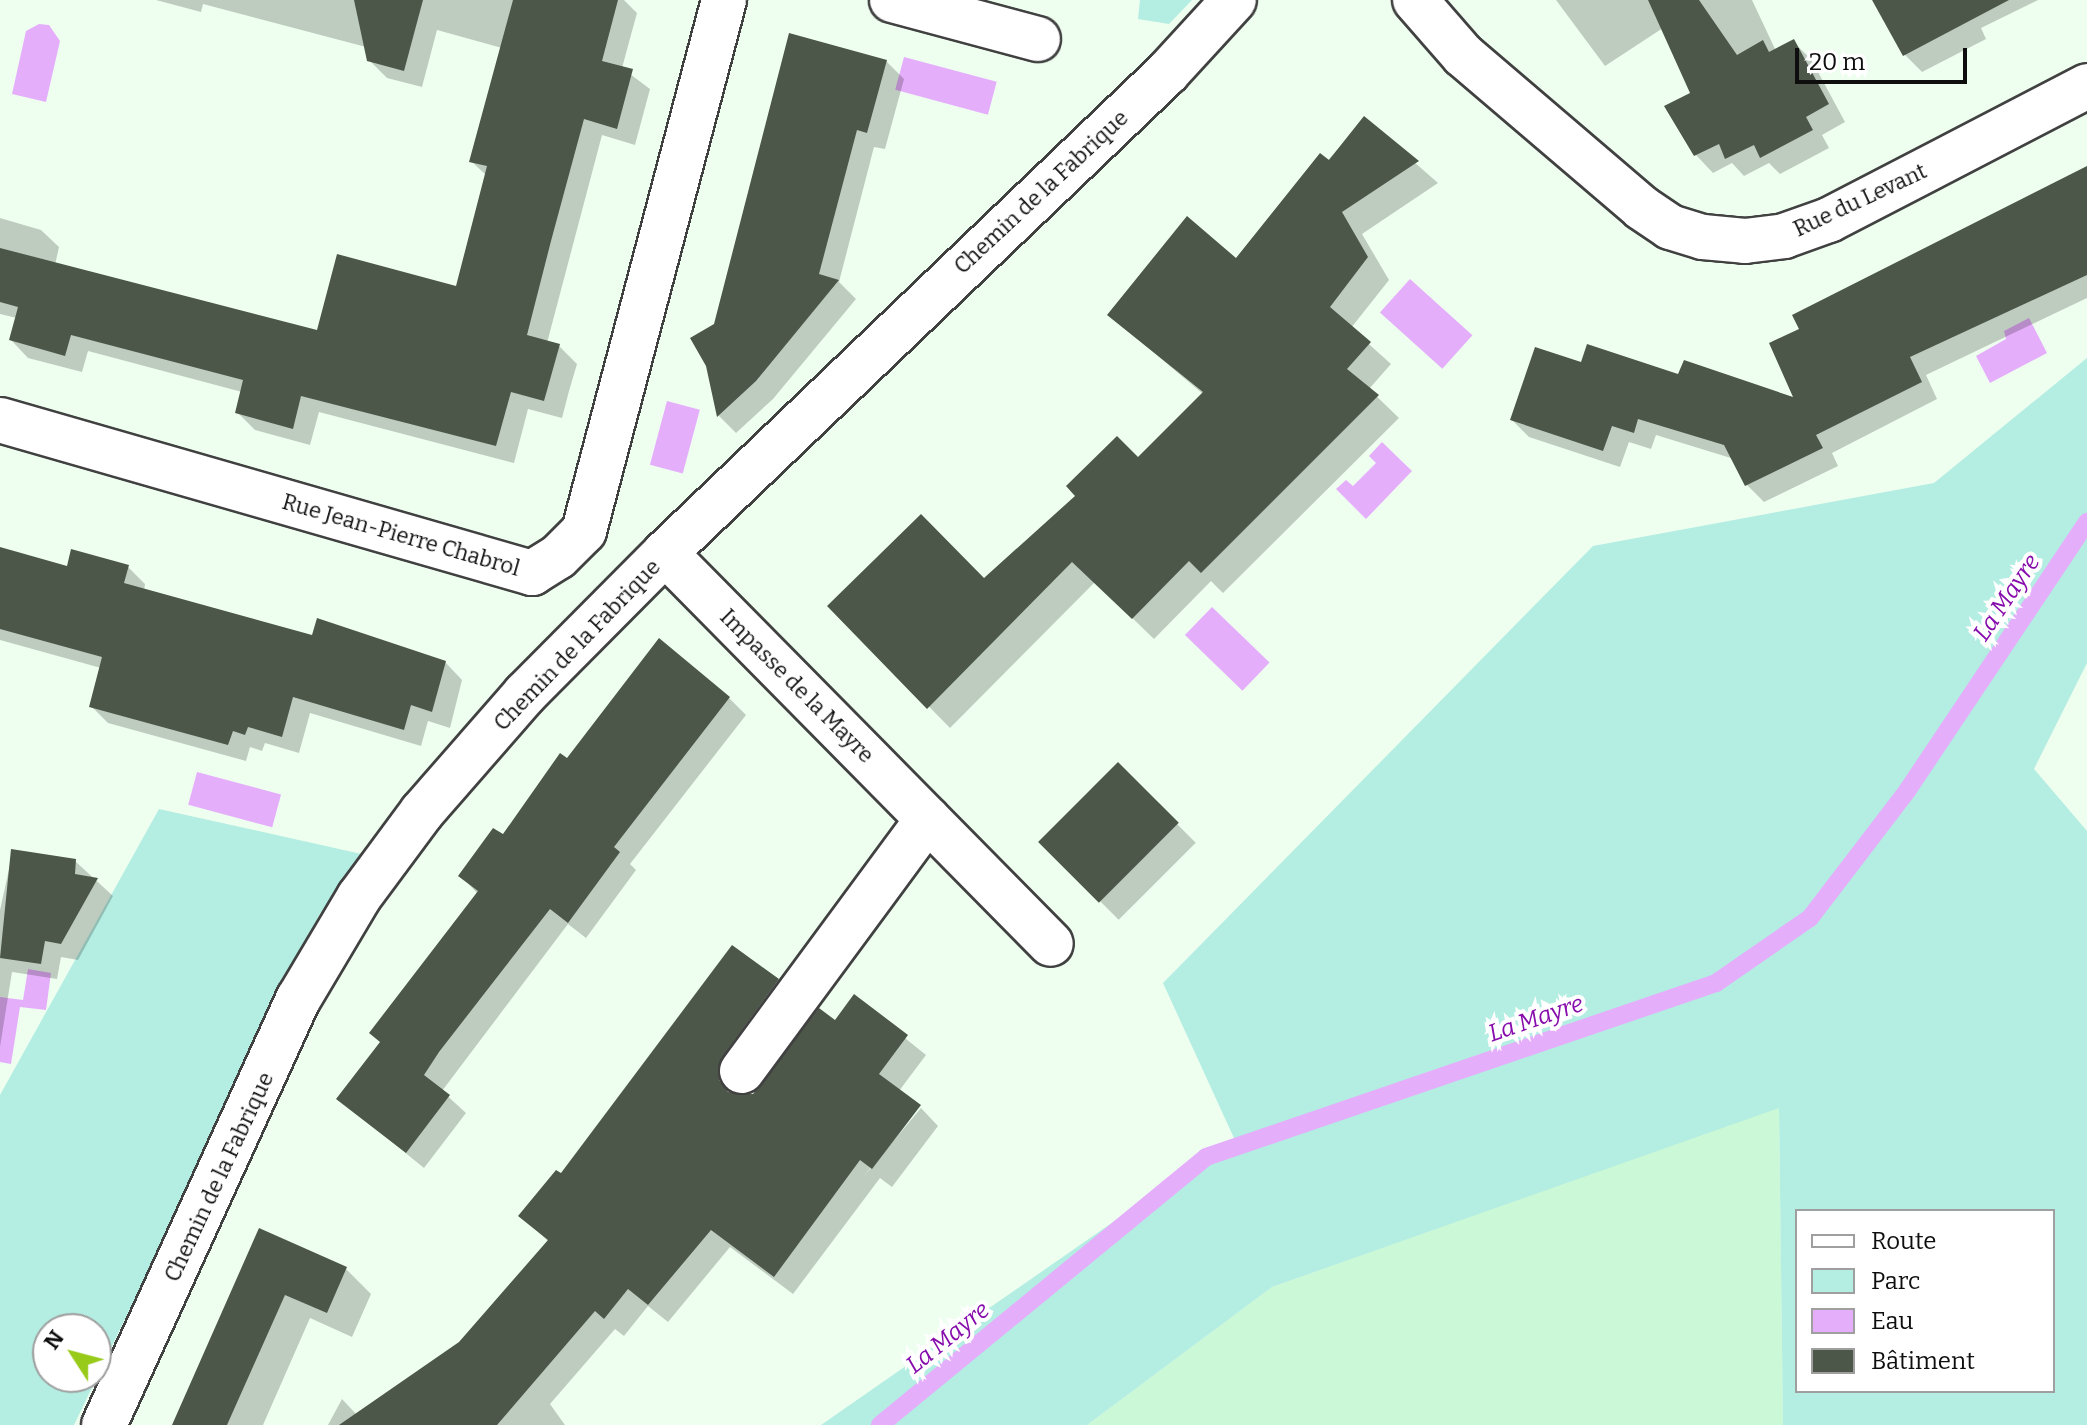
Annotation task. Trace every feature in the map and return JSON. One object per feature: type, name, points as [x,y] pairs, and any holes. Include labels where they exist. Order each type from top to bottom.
[{"type":"street","name":"Rue Jean-Pierre Chabrol","points":[[0,420],[532,573],[558,557],[584,531],[724,0]]},
{"type":"street","points":[[892,0],[1038,39]]},
{"type":"street","name":"Chemin de la Fabrique","points":[[104,1425],[299,998],[344,920],[432,800],[525,694],[665,553],[1167,73],[1234,0]]},
{"type":"street","name":"Rue du Levant","points":[[1415,0],[1463,55],[1642,208],[1670,227],[1703,237],[1745,241],[1784,236],[1829,220],[2087,86]]},
{"type":"street","name":"Impasse de la Mayre","points":[[665,553],[1051,944]]},
{"type":"street","points":[[742,1071],[928,819]]},
{"type":"green space","points":[[1140,0],[1192,0],[1169,24],[1138,19]]},
{"type":"green space","points":[[2087,358],[2087,663],[2034,769],[2087,831],[2087,1425],[1783,1425],[1779,1108],[1272,1287],[1087,1425],[821,1425],[1234,1138],[1163,983],[1593,546],[1934,483]]},
{"type":"green space","points":[[159,809],[366,855],[319,915],[112,1346],[112,1313],[32,1313],[32,1393],[89,1393],[74,1425],[0,1425],[0,1095]]},
{"type":"green space","points":[[1779,1107],[1783,1425],[1087,1425],[1272,1287]]},
{"type":"water","points":[[39,24],[49,25],[60,41],[46,102],[12,94],[26,31]]},
{"type":"water","points":[[904,57],[997,82],[988,115],[895,90]]},
{"type":"water","points":[[1410,279],[1472,335],[1442,369],[1380,312]]},
{"type":"water","points":[[2029,318],[2047,353],[1990,383],[1976,356],[2006,339],[2004,331]]},
{"type":"water","points":[[667,401],[700,410],[683,474],[650,465]]},
{"type":"water","points":[[1382,442],[1412,471],[1366,519],[1336,489],[1346,480],[1353,486],[1376,463],[1369,456]]},
{"type":"water","points":[[1212,607],[1270,663],[1242,691],[1185,635]]},
{"type":"water","points":[[197,772],[281,795],[272,827],[188,805]]},
{"type":"water","points":[[28,969],[51,973],[46,1010],[20,1007],[11,1064],[0,1062],[0,997],[23,1000]]},
{"type":"building","points":[[354,0],[423,0],[404,71],[367,61]]},
{"type":"building","points":[[513,0],[618,0],[602,61],[633,69],[617,129],[584,119],[551,241],[527,335],[560,344],[544,401],[511,392],[496,446],[301,396],[293,429],[235,413],[243,380],[71,335],[65,356],[9,340],[18,307],[0,302],[0,248],[317,330],[337,254],[456,286],[487,166],[469,162]]},
{"type":"building","points":[[1648,0],[1699,0],[1737,55],[1763,40],[1769,52],[1794,39],[1829,104],[1806,117],[1813,130],[1760,158],[1754,145],[1725,159],[1719,144],[1694,156],[1664,106],[1690,93]]},
{"type":"building","points":[[1872,0],[2009,0],[1903,56]]},
{"type":"building","points":[[789,33],[887,60],[867,133],[857,130],[819,274],[839,280],[756,381],[717,417],[706,366],[690,338],[714,324]]},
{"type":"building","points":[[1364,116],[1419,161],[1342,212],[1368,257],[1330,307],[1371,342],[1347,369],[1379,395],[1201,573],[1189,561],[1132,619],[1072,562],[927,709],[827,606],[921,514],[984,578],[1075,496],[1066,486],[1117,436],[1138,457],[1203,392],[1107,315],[1187,216],[1236,258],[1320,153],[1329,160]]},
{"type":"building","points":[[2087,166],[2087,275],[1910,357],[1922,382],[1816,435],[1823,448],[1745,486],[1724,445],[1638,419],[1634,433],[1612,426],[1603,451],[1510,420],[1535,347],[1581,362],[1587,344],[1678,374],[1684,360],[1793,397],[1769,343],[1799,329],[1792,315]]},
{"type":"building","points":[[0,547],[67,566],[71,549],[129,565],[124,583],[312,635],[317,618],[446,661],[432,712],[411,705],[404,730],[293,697],[282,737],[248,727],[245,735],[233,731],[228,745],[89,707],[102,657],[0,629]]},
{"type":"building","points":[[659,638],[730,697],[614,847],[620,852],[568,923],[550,909],[439,1052],[424,1075],[450,1095],[406,1153],[336,1099],[380,1042],[369,1033],[478,891],[458,876],[493,828],[503,834],[560,753],[567,758]]},
{"type":"building","points":[[1118,762],[1179,823],[1099,903],[1038,842]]},
{"type":"building","points":[[11,849],[76,859],[75,874],[98,878],[61,944],[45,941],[41,964],[0,958]]},
{"type":"building","points":[[732,945],[779,979],[722,1057],[719,1080],[728,1092],[753,1094],[819,1008],[835,1020],[854,994],[908,1035],[879,1074],[921,1105],[872,1169],[860,1160],[774,1277],[711,1230],[648,1305],[628,1289],[604,1319],[595,1311],[497,1425],[339,1425],[459,1342],[548,1240],[518,1216],[556,1170],[561,1173]]},
{"type":"building","points":[[259,1228],[347,1267],[327,1313],[285,1295],[227,1425],[172,1425]]},
{"type":"waterway","name":"La Mayre","points":[[880,1425],[1206,1157],[1716,983],[1810,918],[1907,791],[2087,522]]}]
